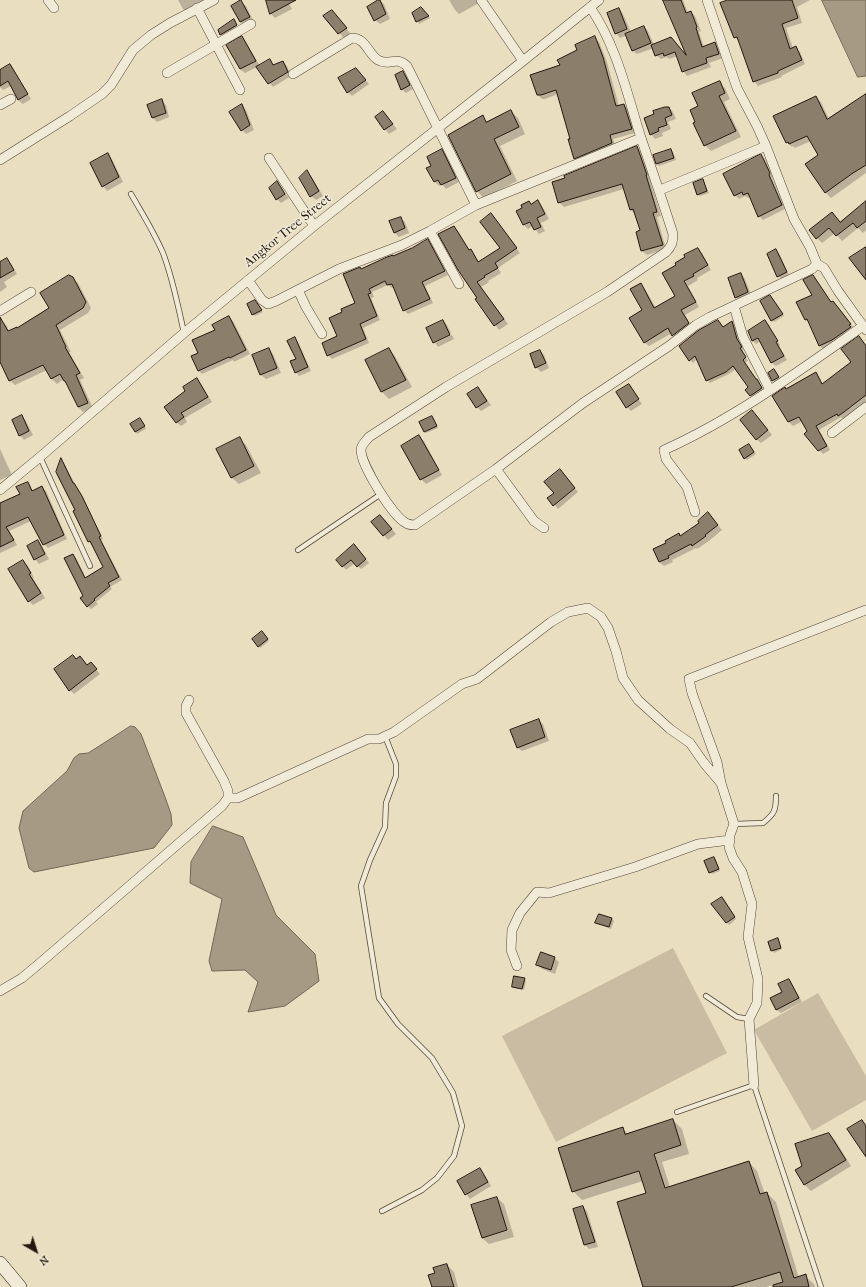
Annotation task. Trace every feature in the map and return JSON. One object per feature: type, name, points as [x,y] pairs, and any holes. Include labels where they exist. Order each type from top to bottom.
[{"type":"street","points":[[0,160],[102,94],[111,85],[133,50],[151,35],[197,8],[214,0]]},
{"type":"street","points":[[481,0],[523,61]]},
{"type":"street","name":"Angkor Tree Street","points":[[0,490],[184,333],[314,226],[599,0]]},
{"type":"street","points":[[695,512],[687,487],[666,459],[664,450],[703,431],[770,390],[865,328],[838,291],[824,268],[817,264],[794,219],[766,146],[737,88],[707,0]]},
{"type":"street","points":[[590,7],[601,23],[612,47],[660,190],[673,234],[673,241],[670,248],[666,252],[607,292],[446,387],[369,437],[361,448],[361,457],[380,494],[395,513],[406,523],[416,525],[496,470],[577,407],[669,346],[696,325],[812,269],[817,264]]},
{"type":"street","points":[[197,8],[240,90]]},
{"type":"street","points":[[167,73],[251,24]]},
{"type":"street","points":[[293,74],[352,38],[356,38],[365,44],[375,58],[380,61],[388,63],[398,60],[403,62],[407,66],[476,205]]},
{"type":"street","points":[[0,105],[11,99]]},
{"type":"street","points":[[248,280],[262,300],[268,304],[339,269],[402,245],[476,205],[642,138]]},
{"type":"street","points":[[660,190],[766,146]]},
{"type":"street","points":[[270,158],[314,226]]},
{"type":"street","points":[[430,231],[459,284]]},
{"type":"street","points":[[298,290],[322,334]]},
{"type":"street","points":[[0,311],[31,292]]},
{"type":"street","points":[[734,306],[743,337],[770,390]]},
{"type":"street","points":[[832,433],[866,407]]},
{"type":"street","points":[[496,470],[534,521],[544,528]]},
{"type":"street","points":[[228,798],[238,798],[368,739],[379,739],[394,732],[462,684],[476,679],[551,622],[568,612],[588,608],[601,617],[608,628],[623,678],[638,700],[670,729],[690,742],[704,763],[721,783]]},
{"type":"street","points":[[754,1085],[749,1019],[757,1003],[758,978],[748,937],[752,904],[742,872],[733,858],[729,847],[734,824],[721,783],[717,762],[692,693],[689,680],[866,610]]},
{"type":"street","points":[[0,991],[22,978],[40,964],[222,806],[228,798],[228,791],[224,781],[186,713],[186,706],[189,700]]},
{"type":"street","points":[[518,966],[511,950],[512,930],[520,913],[537,892],[549,893],[635,867],[698,844],[730,840]]},
{"type":"street","points":[[0,1263],[20,1287]]},
{"type":"lane","points":[[131,194],[151,228],[163,253],[174,288],[184,333]]},
{"type":"lane","points":[[40,457],[90,566]]},
{"type":"lane","points":[[298,550],[380,494]]},
{"type":"lane","points":[[382,1211],[422,1190],[437,1178],[454,1156],[462,1126],[453,1093],[432,1058],[398,1024],[379,998],[361,886],[370,860],[385,827],[386,803],[396,776],[396,764],[385,736]]},
{"type":"lane","points":[[734,824],[763,823],[772,815],[776,807],[776,796]]},
{"type":"lane","points":[[706,996],[737,1017],[749,1019]]},
{"type":"lane","points":[[677,1112],[754,1085],[821,1287]]},
{"type":"shaded area","points":[[822,0],[866,0],[866,76],[858,77]]},
{"type":"shaded area","points":[[131,726],[135,727],[141,734],[171,814],[172,825],[154,848],[34,872],[29,868],[19,828],[23,811],[67,771],[74,758],[79,754],[88,753]]},
{"type":"shaded area","points":[[213,826],[243,837],[276,915],[315,954],[319,981],[285,1006],[248,1012],[258,982],[245,970],[212,971],[209,961],[222,899],[190,883],[191,862]]},
{"type":"shaded area","points":[[673,948],[727,1053],[556,1142],[502,1036]]},
{"type":"shaded area","points":[[818,993],[866,1076],[866,1100],[812,1131],[754,1030]]},
{"type":"building","points":[[241,0],[250,17],[240,22],[231,6]]},
{"type":"building","points":[[266,0],[296,0],[270,14]]},
{"type":"building","points":[[380,0],[386,14],[374,21],[367,7]]},
{"type":"building","points":[[663,0],[681,0],[686,13],[691,11],[702,47],[715,42],[719,54],[706,58],[707,63],[682,72],[675,52],[664,56],[663,53],[655,56],[651,45],[671,37],[686,55]]},
{"type":"building","points":[[728,0],[792,0],[798,18],[782,24],[790,49],[796,46],[802,60],[778,71],[778,73],[753,82],[737,37],[734,38],[720,3]]},
{"type":"building","points":[[421,7],[429,16],[416,22],[412,13]]},
{"type":"building","points":[[619,8],[627,29],[615,34],[607,13]]},
{"type":"building","points":[[332,10],[347,28],[338,34],[323,16]]},
{"type":"building","points":[[234,19],[237,25],[220,35],[218,30]]},
{"type":"building","points":[[644,26],[651,43],[632,51],[625,34]]},
{"type":"building","points":[[242,36],[256,61],[240,69],[226,45]]},
{"type":"building","points":[[595,36],[603,57],[616,106],[624,104],[632,129],[610,135],[612,143],[574,159],[556,90],[537,95],[530,75],[560,65],[557,60],[577,50],[575,45]]},
{"type":"building","points":[[270,59],[273,65],[283,61],[288,72],[268,84],[256,67]]},
{"type":"building","points":[[10,64],[28,94],[18,100],[8,81],[0,86],[0,70]]},
{"type":"building","points":[[356,68],[366,80],[347,93],[338,78]]},
{"type":"building","points":[[403,71],[410,85],[401,90],[395,75]]},
{"type":"building","points":[[720,81],[725,93],[719,96],[736,131],[704,146],[693,123],[695,122],[690,110],[698,106],[692,93]]},
{"type":"building","points":[[866,94],[866,165],[825,193],[805,164],[818,155],[807,136],[789,144],[788,142],[786,143],[773,116],[816,96],[827,119]]},
{"type":"building","points":[[162,99],[166,113],[152,118],[147,105]]},
{"type":"building","points":[[242,104],[250,125],[241,131],[229,112]]},
{"type":"building","points":[[669,107],[672,115],[665,118],[667,125],[658,128],[659,131],[650,135],[644,118],[654,114],[653,111]]},
{"type":"building","points":[[511,110],[519,127],[494,139],[511,174],[476,192],[448,135],[483,115],[486,122]]},
{"type":"building","points":[[383,111],[393,124],[384,130],[375,117]]},
{"type":"building","points":[[637,146],[657,212],[653,213],[663,245],[641,251],[636,232],[640,230],[633,209],[630,210],[622,184],[558,203],[552,182],[565,178],[564,176]]},
{"type":"building","points":[[442,149],[456,178],[441,185],[438,180],[434,182],[426,168],[431,166],[427,157]]},
{"type":"building","points":[[671,149],[674,158],[656,164],[653,155]]},
{"type":"building","points":[[108,153],[119,177],[102,187],[90,163]]},
{"type":"building","points":[[761,154],[782,205],[758,217],[748,193],[743,195],[742,192],[734,196],[723,174]]},
{"type":"building","points":[[307,170],[319,191],[310,197],[299,178]]},
{"type":"building","points":[[703,179],[707,191],[697,195],[693,183]]},
{"type":"building","points":[[277,181],[285,194],[276,200],[269,188]]},
{"type":"building","points":[[538,200],[545,214],[537,218],[541,227],[534,230],[530,222],[523,225],[516,211],[522,208],[521,205],[529,201],[531,204]]},
{"type":"building","points":[[866,201],[866,221],[857,228],[853,223],[836,236],[829,228],[816,239],[809,230],[832,212],[840,222]]},
{"type":"building","points":[[491,213],[517,248],[495,263],[498,268],[477,282],[504,319],[494,326],[475,299],[477,298],[458,270],[438,234],[454,226],[469,250],[471,249],[478,262],[500,248],[480,222]]},
{"type":"building","points":[[401,217],[405,228],[394,233],[389,221]]},
{"type":"building","points":[[428,239],[445,271],[422,282],[430,299],[403,311],[392,284],[387,285],[385,281],[369,289],[371,293],[368,294],[377,316],[360,324],[366,339],[327,356],[322,343],[337,336],[329,318],[342,312],[341,309],[355,303],[343,274],[360,267],[361,269],[387,257],[393,256]]},
{"type":"building","points":[[866,247],[866,280],[849,258]]},
{"type":"building","points":[[698,248],[708,265],[693,274],[694,276],[684,281],[696,302],[681,310],[689,323],[672,336],[668,328],[644,343],[629,318],[642,310],[630,289],[641,283],[654,308],[675,296],[662,273],[676,265],[675,263],[685,257],[684,255]]},
{"type":"building","points":[[776,249],[787,272],[777,277],[767,254]]},
{"type":"building","points":[[7,258],[14,270],[0,278],[0,262]]},
{"type":"building","points":[[741,273],[748,292],[735,298],[728,278]]},
{"type":"building","points":[[69,275],[73,277],[86,302],[83,308],[56,325],[65,347],[80,373],[76,375],[88,403],[78,407],[60,374],[51,379],[43,365],[9,381],[0,362],[0,317],[8,331],[17,328],[49,308],[40,293]]},
{"type":"building","points":[[813,275],[831,302],[833,301],[851,324],[849,325],[851,327],[832,340],[819,346],[807,319],[805,320],[796,302],[812,295],[803,280]]},
{"type":"building","points":[[770,295],[783,314],[771,321],[760,301]]},
{"type":"building","points":[[255,300],[262,310],[252,315],[247,304]]},
{"type":"building","points":[[229,316],[246,350],[198,371],[191,356],[198,353],[192,340],[215,330],[212,325]]},
{"type":"building","points":[[443,320],[450,335],[433,343],[426,328]]},
{"type":"building","points":[[718,320],[723,327],[732,321],[737,339],[742,347],[740,348],[746,357],[743,360],[762,388],[750,396],[745,390],[748,387],[733,366],[726,372],[706,381],[695,356],[689,361],[679,346],[699,330]]},
{"type":"building","points":[[765,320],[778,341],[776,342],[784,356],[771,363],[758,338],[752,341],[748,331]]},
{"type":"building","points":[[859,336],[866,346],[866,395],[838,416],[837,414],[816,426],[827,446],[818,451],[804,434],[807,431],[799,417],[788,422],[772,396],[785,387],[786,389],[816,372],[822,384],[851,362],[841,349]]},
{"type":"building","points":[[295,337],[308,367],[295,373],[290,361],[296,359],[287,341]]},
{"type":"building","points":[[269,348],[277,368],[260,375],[252,355]]},
{"type":"building","points":[[389,348],[406,380],[381,392],[365,360]]},
{"type":"building","points":[[540,350],[546,363],[535,368],[530,354]]},
{"type":"building","points":[[774,369],[779,377],[772,381],[768,373]]},
{"type":"building","points":[[197,378],[208,397],[181,413],[184,417],[176,423],[164,407],[185,391],[183,387]]},
{"type":"building","points":[[629,384],[639,399],[626,408],[616,392]]},
{"type":"building","points":[[478,387],[487,401],[476,408],[467,394]]},
{"type":"building","points":[[752,410],[768,430],[756,440],[740,420]]},
{"type":"building","points":[[22,415],[29,431],[19,436],[12,420]]},
{"type":"building","points":[[432,416],[437,426],[424,432],[419,422]]},
{"type":"building","points":[[140,418],[145,426],[135,432],[130,424]]},
{"type":"building","points":[[419,435],[439,470],[420,480],[401,446]]},
{"type":"building","points":[[240,437],[254,466],[231,478],[216,449]]},
{"type":"building","points":[[749,444],[754,452],[744,459],[739,450]]},
{"type":"building","points":[[61,458],[73,483],[82,496],[101,536],[99,537],[119,577],[108,583],[110,586],[87,607],[80,598],[83,596],[64,558],[73,554],[85,578],[103,567],[90,541],[88,542],[73,511],[75,510],[56,472]]},
{"type":"building","points":[[560,469],[575,488],[553,506],[547,498],[554,493],[544,482]]},
{"type":"building","points":[[28,482],[32,491],[42,486],[64,535],[43,545],[28,517],[6,527],[14,540],[0,547],[0,503],[20,494],[16,487]]},
{"type":"building","points":[[708,512],[718,525],[692,546],[691,544],[668,556],[669,558],[659,562],[653,549],[666,543],[665,541],[679,533],[680,536],[699,523],[698,521]]},
{"type":"building","points":[[380,515],[392,529],[383,536],[371,522]]},
{"type":"building","points":[[38,540],[45,554],[34,560],[27,546]]},
{"type":"building","points":[[354,544],[366,559],[357,567],[351,560],[342,567],[336,560]]},
{"type":"building","points":[[23,560],[31,573],[29,574],[41,593],[28,602],[8,569]]},
{"type":"building","points":[[262,631],[268,639],[258,647],[252,639]]},
{"type":"building","points":[[73,655],[76,659],[80,656],[87,665],[91,662],[97,669],[69,691],[54,669]]},
{"type":"building","points":[[539,719],[545,737],[517,748],[510,730]]},
{"type":"building","points":[[714,857],[719,869],[709,873],[704,861]]},
{"type":"building","points":[[722,897],[735,917],[726,923],[711,904]]},
{"type":"building","points":[[599,914],[612,918],[609,927],[595,923]]},
{"type":"building","points":[[778,938],[781,948],[771,951],[768,942]]},
{"type":"building","points":[[541,952],[555,957],[551,970],[536,965]]},
{"type":"building","points":[[514,976],[525,978],[522,989],[512,987]]},
{"type":"building","points":[[789,979],[799,998],[776,1010],[770,998],[782,992],[778,984]]},
{"type":"building","points":[[673,1119],[681,1145],[654,1154],[665,1188],[749,1161],[760,1194],[767,1192],[794,1278],[806,1274],[809,1287],[773,1287],[773,1285],[783,1282],[780,1272],[731,1287],[643,1287],[617,1202],[646,1193],[639,1171],[572,1192],[558,1148],[623,1127],[625,1134]]},
{"type":"building","points":[[862,1120],[866,1126],[866,1157],[847,1129]]},
{"type":"building","points":[[829,1133],[846,1160],[804,1185],[795,1170],[802,1166],[795,1144]]},
{"type":"building","points":[[480,1168],[488,1182],[465,1195],[457,1181]]},
{"type":"building","points":[[497,1197],[507,1230],[482,1238],[471,1205]]},
{"type":"building","points":[[583,1206],[595,1242],[584,1245],[573,1209]]},
{"type":"building","points":[[447,1264],[454,1287],[432,1287],[428,1275],[435,1273],[433,1268]]}]
